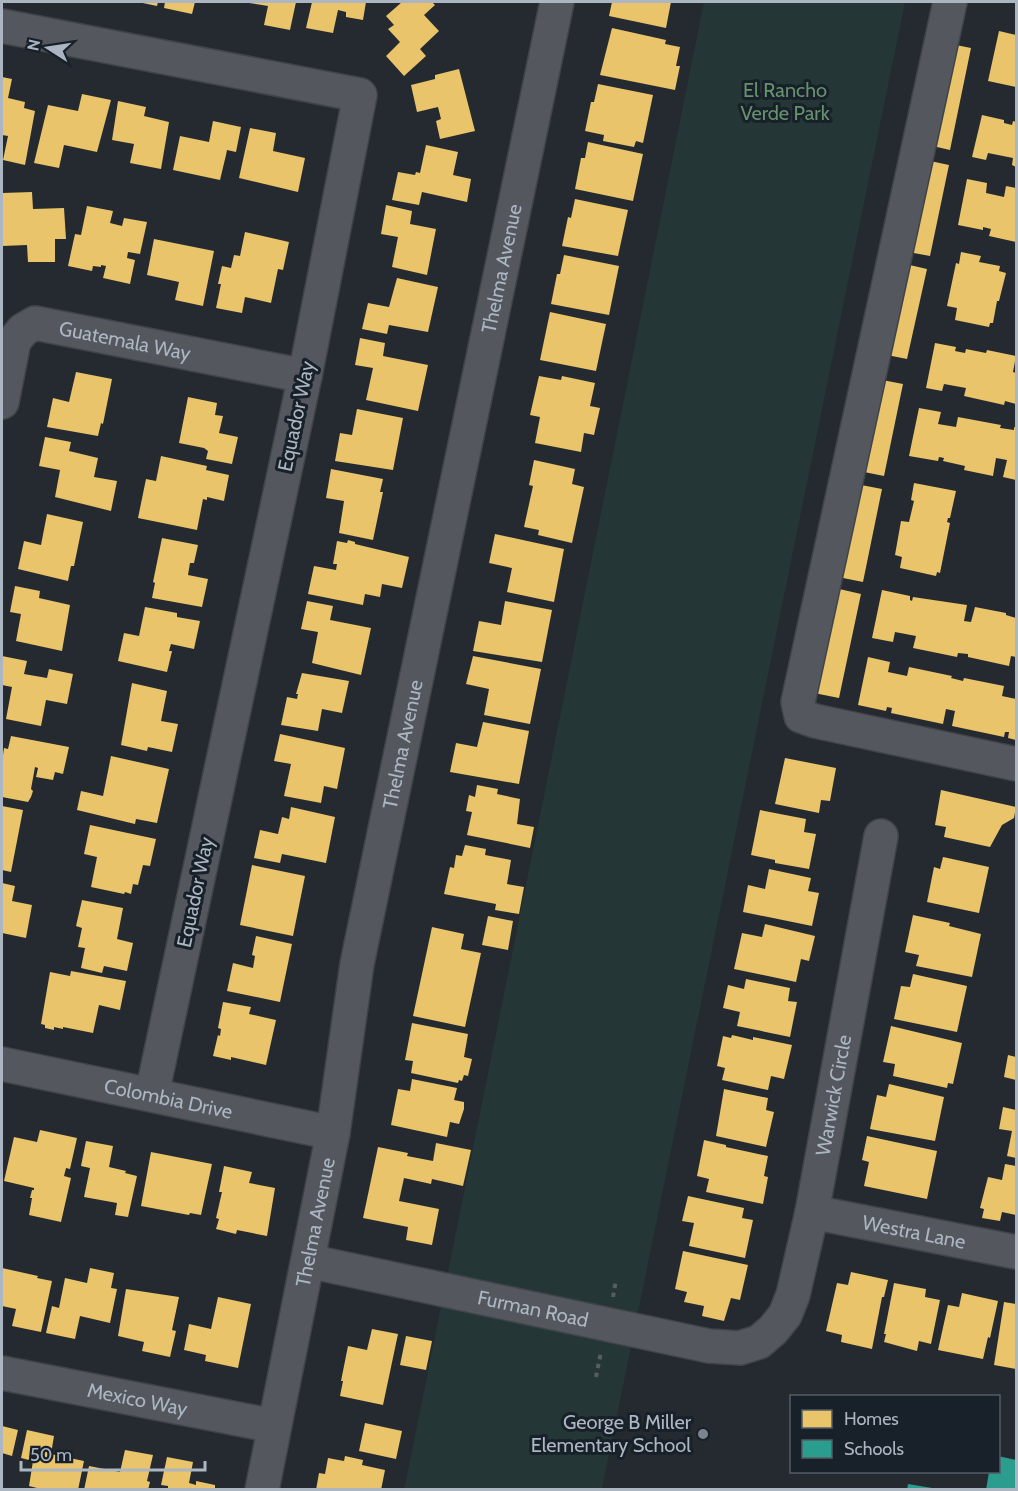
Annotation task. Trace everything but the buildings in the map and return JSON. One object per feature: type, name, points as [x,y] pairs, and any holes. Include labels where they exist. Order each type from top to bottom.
[{"type":"street","name":"Thelma Avenue","points":[[262,1490],[333,1132],[357,964],[557,2]]},
{"type":"street","points":[[950,2],[798,702],[801,716],[815,722],[1017,764]]},
{"type":"street","name":"Equador Way","points":[[2,26],[360,94],[304,376],[152,1095]]},
{"type":"street","name":"Guatemala Way","points":[[2,402],[14,341],[23,330],[35,322],[304,376]]},
{"type":"street","name":"Warwick Circle","points":[[759,1342],[785,1315],[812,1212],[881,836]]},
{"type":"street","name":"Colombia Drive","points":[[2,1064],[333,1132]]},
{"type":"street","name":"Westra Lane","points":[[812,1212],[1017,1252]]},
{"type":"street","name":"Furman Road","points":[[308,1261],[709,1346],[740,1348],[759,1342]]},
{"type":"street","name":"Mexico Way","points":[[2,1373],[274,1426]]},
{"type":"green space","name":"El Rancho Verde Park","points":[[704,2],[905,2],[602,1489],[404,1490]]},
{"type":"place","name":"George B Miller Elementary School","points":[[703,1434]]}]
